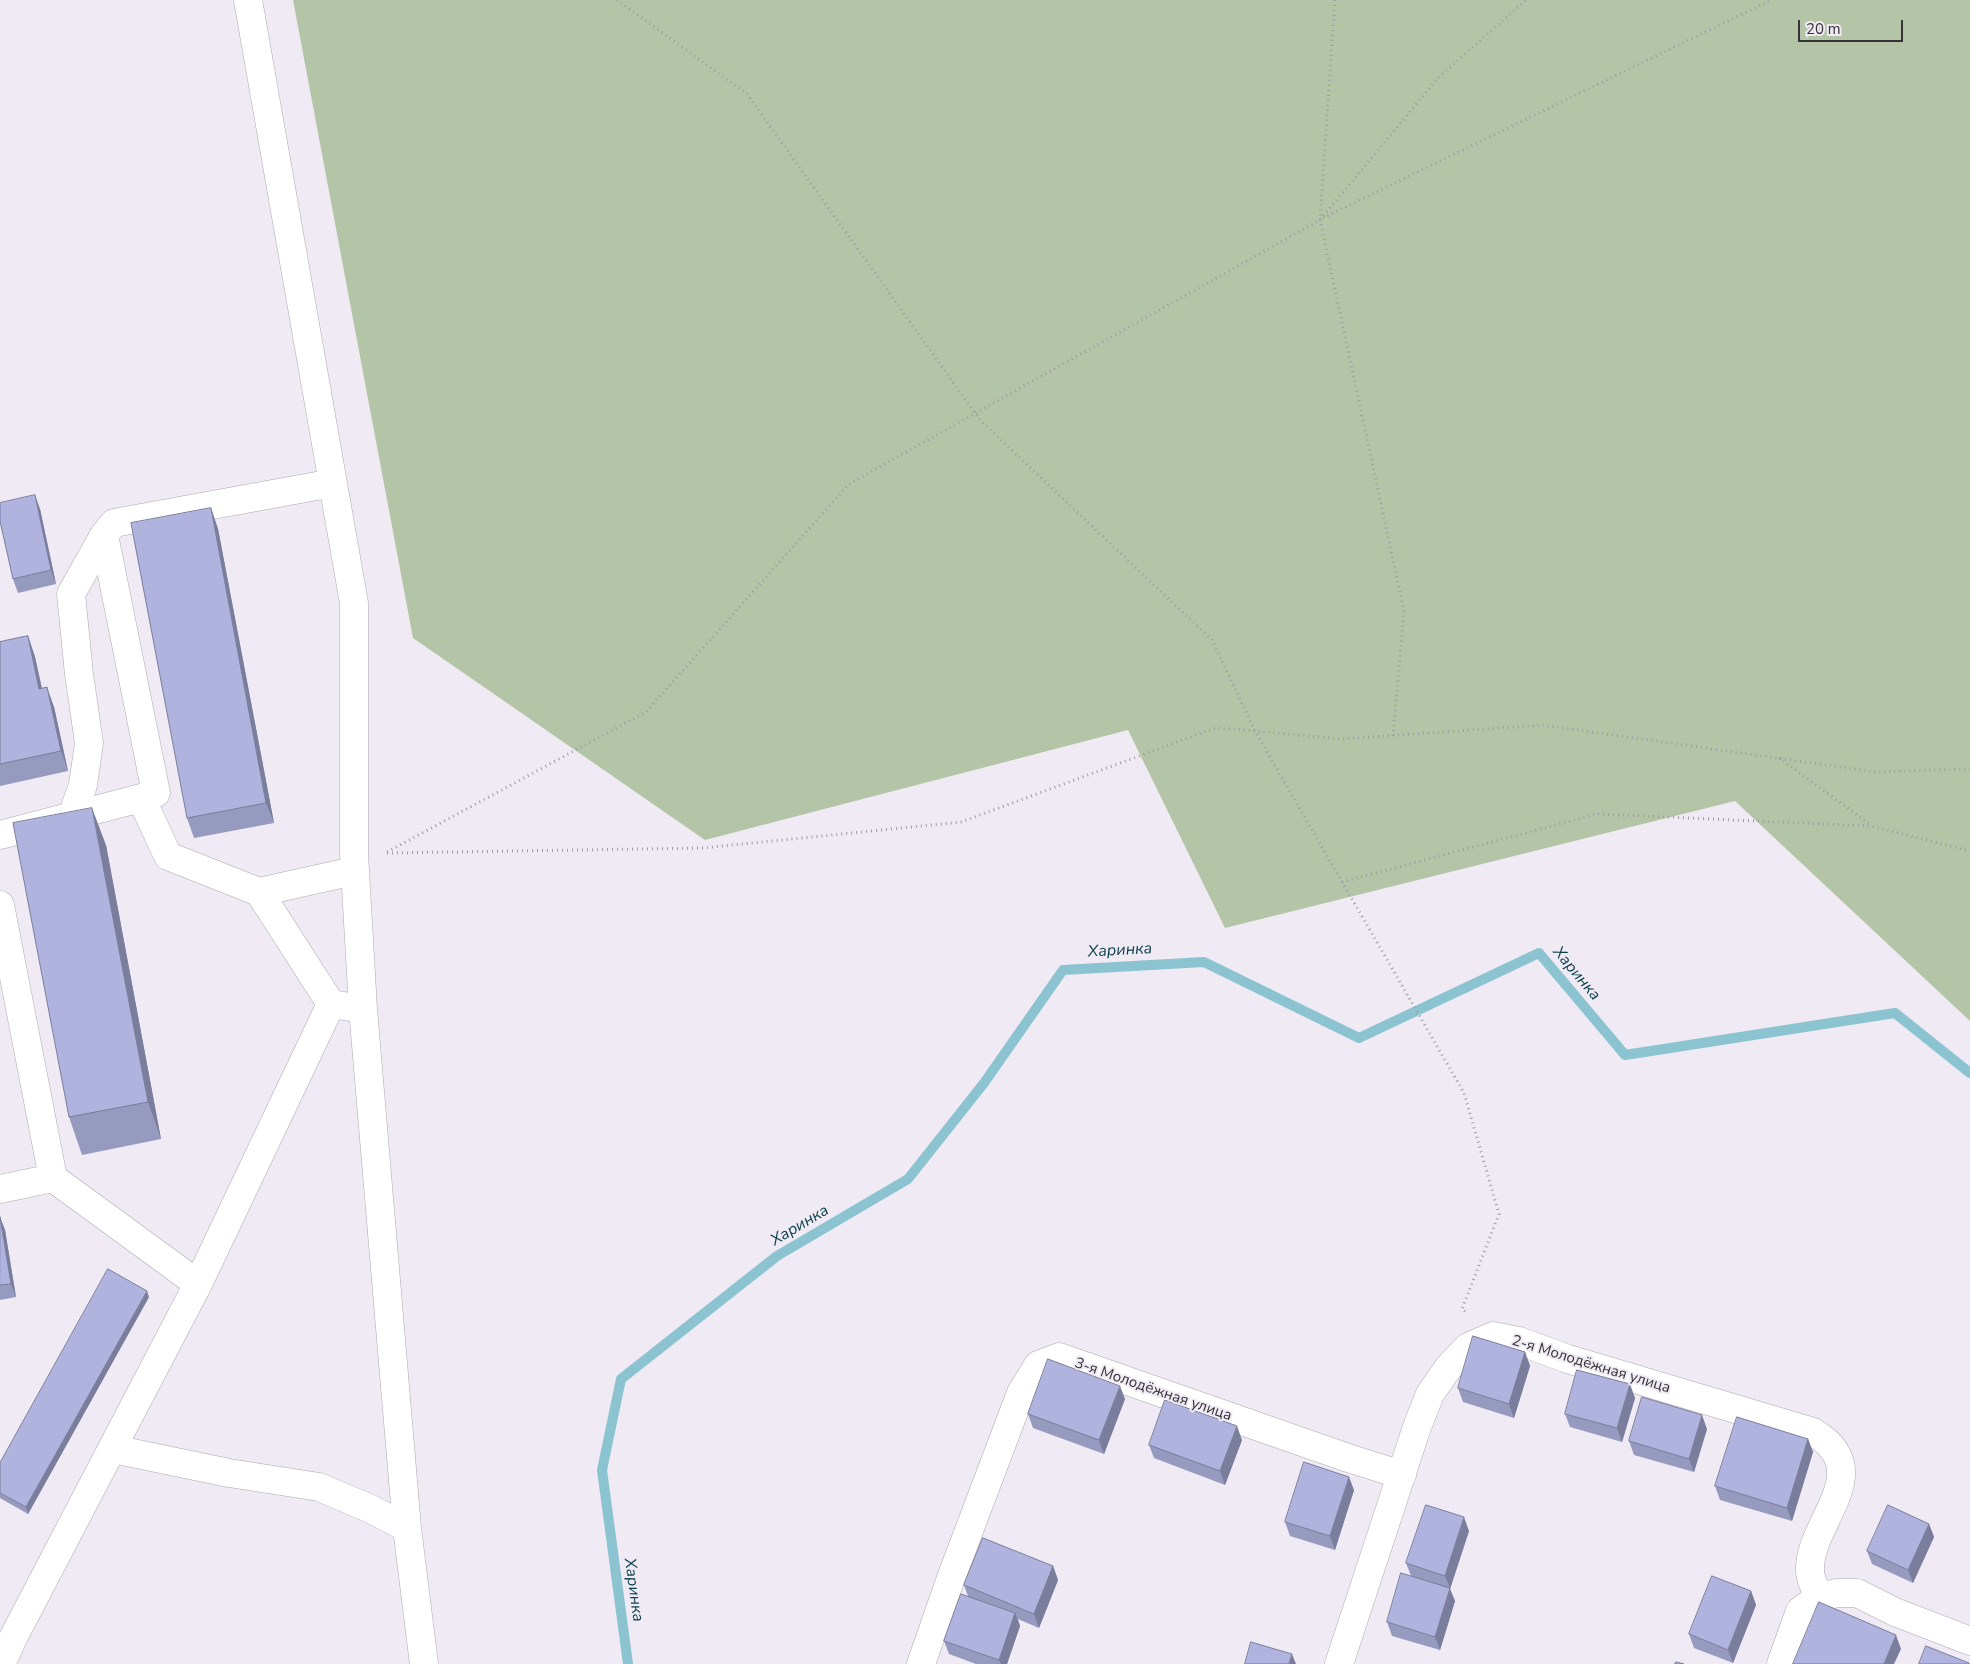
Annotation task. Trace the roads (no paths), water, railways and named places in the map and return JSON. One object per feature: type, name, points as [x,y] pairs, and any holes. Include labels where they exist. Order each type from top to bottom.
[{"type":"street","points":[[248,0],[354,603],[354,862],[363,1009],[408,1528],[424,1664]]},
{"type":"street","points":[[72,816],[83,785],[90,742],[79,674],[71,594],[104,535],[114,523],[334,483]]},
{"type":"street","points":[[0,835],[156,794],[104,535]]},
{"type":"street","points":[[141,798],[168,856],[259,892],[331,1004],[363,1009]]},
{"type":"street","points":[[259,892],[354,862]]},
{"type":"street","points":[[0,905],[52,1178],[198,1284]]},
{"type":"street","points":[[1,1664],[198,1284],[331,1004]]},
{"type":"street","points":[[0,1189],[52,1178]]},
{"type":"street","name":"2-я Молодёжная улица","points":[[1339,1664],[1430,1394],[1448,1368],[1468,1347],[1493,1336],[1519,1341],[1568,1359],[1813,1432],[1825,1439],[1839,1461],[1841,1474],[1836,1500],[1812,1553],[1809,1569],[1819,1597]]},
{"type":"street","name":"3-я Молодёжная улица","points":[[921,1664],[951,1578],[1021,1393],[1038,1365],[1059,1357],[1348,1458],[1402,1474]]},
{"type":"street","points":[[113,1449],[228,1473],[320,1487],[371,1509],[408,1528]]},
{"type":"street","points":[[1781,1664],[1800,1611],[1819,1597],[1837,1593],[1857,1594],[1895,1612],[1970,1641]]},
{"type":"waterway","name":"Харинка","points":[[628,1664],[602,1470],[621,1379],[777,1256],[908,1179],[984,1083],[1063,970],[1204,962],[1359,1038],[1539,953],[1625,1055],[1895,1013],[1970,1073]]}]
